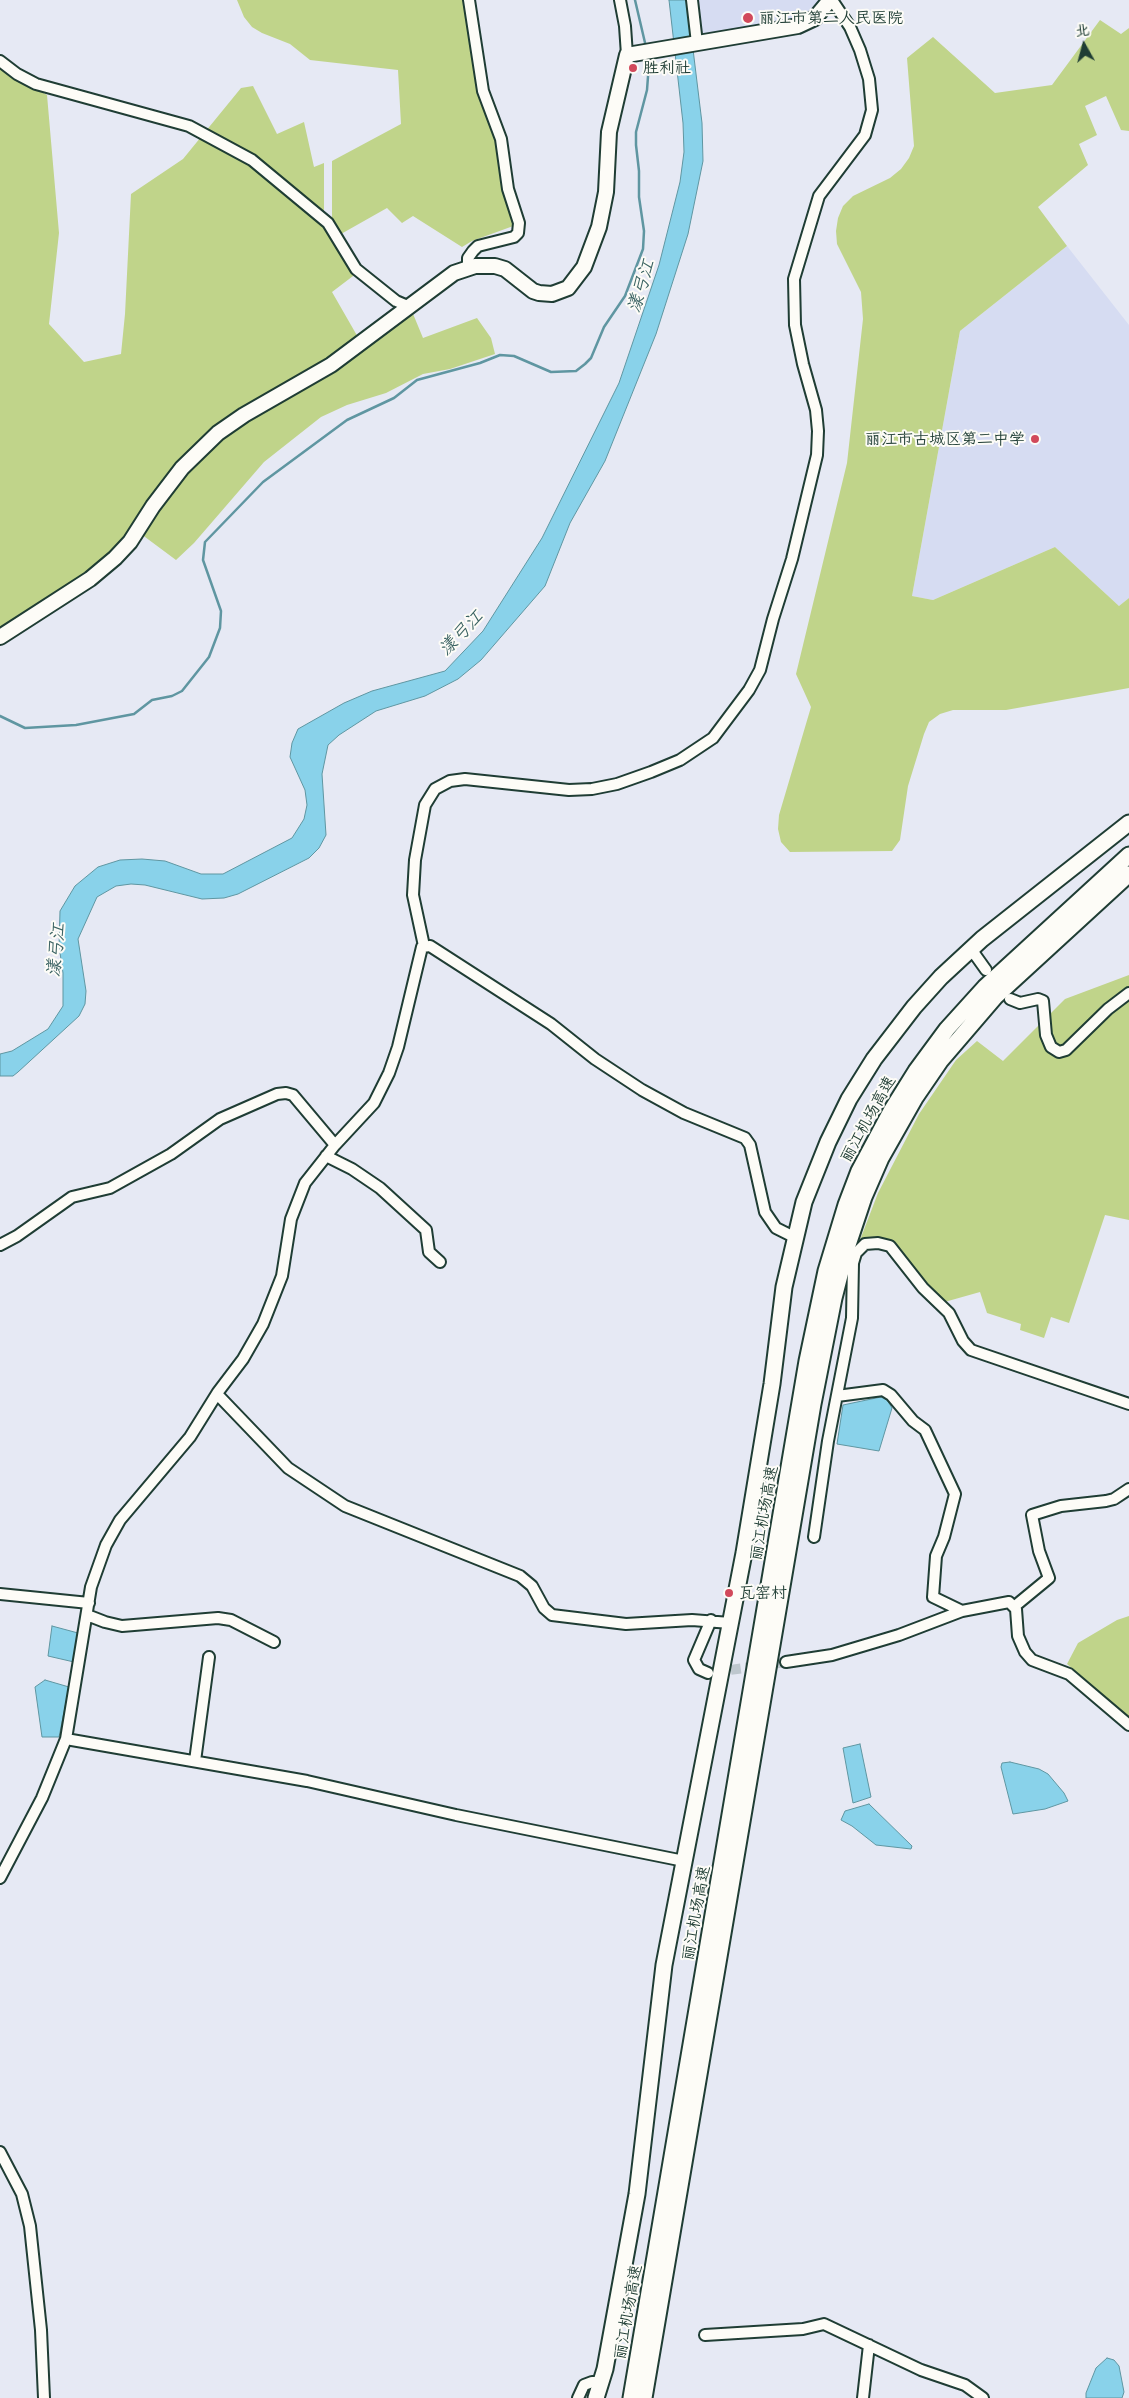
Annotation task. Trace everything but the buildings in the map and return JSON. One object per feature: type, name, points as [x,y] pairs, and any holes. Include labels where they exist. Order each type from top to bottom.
[{"type":"highway","points":[[596,2398],[637,2194],[659,1999],[758,1469],[784,1287],[794,1237],[804,1202],[838,1120],[887,1040],[914,1007],[971,949],[1129,823]]},
{"type":"highway","name":"丽江机场高速","points":[[631,2398],[807,1361],[826,1271],[846,1205],[859,1171],[890,1111],[947,1029],[985,987],[1129,855]]},
{"type":"highway","name":"丽江机场高速","points":[[644,2398],[815,1394],[834,1298],[847,1248],[864,1197],[881,1158],[915,1098],[941,1060],[995,997],[1129,874]]},
{"type":"main road","points":[[0,637],[90,580],[115,558],[130,542],[152,506],[182,468],[218,433],[244,415],[331,365],[447,278],[468,267],[483,265],[499,267],[533,291],[545,294],[563,291],[577,279],[590,254],[604,210],[608,174],[609,132],[627,55],[804,24],[820,14],[831,0]]},
{"type":"street","points":[[468,267],[468,258],[478,246],[514,237],[519,230],[508,188],[501,138],[483,91],[469,0]]},
{"type":"street","points":[[620,0],[625,26],[627,55]]},
{"type":"street","points":[[692,0],[695,44]]},
{"type":"street","points":[[0,1878],[42,1798],[66,1739],[89,1603],[98,1565],[113,1532],[120,1520],[190,1437],[217,1394],[243,1359],[266,1318],[282,1276],[289,1231],[299,1195],[305,1183],[335,1145],[374,1103],[389,1073],[398,1047],[424,946],[413,895],[415,860],[425,805],[435,789],[450,781],[465,779],[513,786],[587,790],[617,784],[651,772],[680,760],[713,738],[749,690],[760,670],[773,619],[792,560],[817,455],[818,431],[816,410],[803,364],[795,325],[794,279],[819,196],[864,135],[872,110],[869,79],[860,50],[847,22],[831,0]]},
{"type":"street","points":[[0,61],[17,74],[36,84],[189,126],[252,160],[328,223],[356,269],[396,301],[410,307]]},
{"type":"street","points":[[424,946],[430,946],[551,1024],[595,1059],[642,1090],[684,1113],[745,1138],[750,1145],[765,1212],[776,1228],[794,1237]]},
{"type":"street","points":[[971,949],[986,970]]},
{"type":"street","points":[[1010,999],[1020,1003],[1038,999],[1043,1000],[1046,1035],[1051,1047],[1059,1052],[1066,1050],[1108,1009],[1129,993]]},
{"type":"street","points":[[0,1244],[17,1236],[72,1197],[110,1188],[171,1154],[215,1121],[276,1094],[286,1092],[293,1096],[335,1145]]},
{"type":"street","points":[[326,1156],[352,1169],[380,1188],[426,1230],[429,1252],[440,1262]]},
{"type":"street","points":[[814,1537],[852,1318],[854,1258],[865,1244],[878,1243],[890,1246],[924,1288],[949,1313],[963,1341],[972,1350],[1129,1404]]},
{"type":"street","points":[[837,1396],[883,1390],[891,1395],[913,1420],[925,1430],[954,1494],[944,1537],[936,1556],[933,1596],[962,1612]]},
{"type":"street","points":[[217,1394],[288,1468],[345,1506],[520,1576],[532,1586],[544,1608],[552,1615],[626,1624],[711,1620],[730,1623]]},
{"type":"street","points":[[1015,1606],[1049,1578],[1039,1551],[1032,1515],[1061,1506],[1106,1502],[1129,1489]]},
{"type":"street","points":[[0,1594],[89,1603]]},
{"type":"street","points":[[786,1662],[840,1653],[962,1612],[1006,1602],[1015,1606]]},
{"type":"street","points":[[1015,1606],[1018,1636],[1025,1652],[1032,1660],[1069,1674],[1129,1725]]},
{"type":"street","points":[[87,1615],[122,1626],[218,1618],[231,1620],[274,1642]]},
{"type":"street","points":[[708,1673],[699,1669],[694,1660],[711,1620]]},
{"type":"street","points":[[195,1761],[209,1657]]},
{"type":"street","points":[[66,1739],[307,1781],[456,1815],[684,1861]]},
{"type":"street","points":[[0,2152],[22,2194],[30,2226],[41,2330],[44,2398]]},
{"type":"street","points":[[705,2335],[803,2329],[824,2324],[921,2370],[965,2385],[982,2398]]},
{"type":"street","points":[[863,2398],[869,2345]]},
{"type":"street","points":[[578,2398],[584,2385],[600,2382]]},
{"type":"shaded area","name":"丽江市第二人民医院","points":[[694,0],[821,0],[820,5],[808,15],[791,22],[699,38]]},
{"type":"shaded area","name":"丽江市古城区第二中学","points":[[1067,246],[1129,325],[1129,598],[1119,606],[1055,547],[933,600],[912,596],[960,331]]},
{"type":"green space","points":[[237,0],[465,0],[477,91],[493,128],[516,225],[472,241],[462,247],[413,216],[402,223],[387,208],[341,234],[332,222],[332,161],[401,124],[398,70],[310,60],[290,44],[252,27],[244,17]]},
{"type":"green space","points":[[1100,20],[1121,34],[1129,28],[1129,131],[1121,130],[1106,96],[1085,106],[1097,135],[1079,144],[1088,165],[1038,207],[1067,246],[960,331],[912,596],[933,600],[1055,547],[1119,606],[1129,598],[1129,688],[1006,710],[953,710],[940,714],[929,722],[924,734],[908,786],[900,840],[892,851],[790,852],[781,842],[778,829],[779,815],[811,707],[796,674],[847,463],[863,319],[861,292],[837,244],[838,218],[843,206],[853,196],[890,178],[901,169],[909,158],[914,146],[907,58],[933,37],[995,93],[1052,85]]},
{"type":"green space","points":[[0,68],[47,95],[59,233],[49,324],[84,362],[121,354],[131,194],[183,159],[241,88],[253,86],[277,134],[304,122],[314,167],[324,163],[324,226],[357,273],[332,292],[359,339],[240,409],[214,428],[177,464],[147,502],[125,538],[110,553],[86,574],[0,629]]},
{"type":"green space","points":[[411,309],[423,338],[477,318],[491,338],[495,354],[450,369],[423,374],[386,393],[347,405],[321,417],[264,462],[194,543],[176,560],[141,534],[186,471],[222,437]]},
{"type":"green space","points":[[1129,975],[1129,1220],[1105,1215],[1069,1323],[1051,1317],[1044,1338],[1020,1330],[1021,1324],[987,1313],[980,1292],[941,1303],[896,1246],[886,1239],[860,1240],[878,1193],[919,1114],[956,1060],[977,1041],[1003,1061],[1065,999]]},
{"type":"green space","points":[[1129,1616],[1129,1718],[1067,1664],[1078,1643],[1117,1620]]},
{"type":"water","points":[[669,0],[687,0],[702,123],[703,161],[688,234],[656,334],[605,461],[570,523],[545,586],[481,660],[458,679],[425,696],[376,711],[339,735],[328,745],[322,774],[326,835],[319,848],[309,858],[238,894],[224,898],[202,899],[145,885],[131,884],[116,886],[97,897],[78,939],[86,991],[85,1004],[79,1016],[13,1076],[0,1076],[0,1054],[12,1051],[48,1029],[63,1006],[63,973],[59,946],[60,911],[75,886],[98,867],[120,860],[165,861],[201,874],[223,874],[292,838],[304,819],[307,805],[305,790],[290,757],[292,743],[298,729],[344,703],[372,691],[445,671],[483,631],[542,538],[619,383],[659,265],[680,182],[684,152],[683,123]]},
{"type":"water","points":[[881,1397],[887,1400],[892,1408],[879,1451],[837,1444],[843,1405]]},
{"type":"water","points":[[52,1626],[78,1633],[74,1662],[48,1656]]},
{"type":"water","points":[[45,1680],[69,1687],[59,1737],[42,1737],[35,1687]]},
{"type":"water","points":[[860,1744],[871,1797],[853,1803],[843,1748]]},
{"type":"water","points":[[1010,1762],[1039,1769],[1048,1774],[1064,1793],[1068,1801],[1045,1809],[1013,1814],[1001,1767],[1002,1763]]},
{"type":"water","points":[[869,1804],[912,1846],[911,1849],[876,1845],[852,1826],[841,1820],[845,1811]]},
{"type":"water","points":[[1107,2358],[1114,2360],[1119,2366],[1124,2392],[1122,2398],[1086,2398],[1086,2393],[1096,2368]]},
{"type":"waterway","points":[[635,0],[646,47]]},
{"type":"waterway","name":"漾弓江","points":[[0,716],[25,728],[76,725],[134,714],[152,700],[172,696],[182,691],[209,657],[220,628],[221,611],[203,560],[205,542],[263,482],[347,420],[394,398],[417,380],[480,363],[500,355],[514,356],[551,372],[576,371],[591,358],[604,327],[625,296],[643,249],[644,231],[639,197],[636,132],[647,90],[648,55]]},
{"type":"tunnel","points":[[716,1672],[786,1662]]},
{"type":"place","name":"丽江市第二人民医院","points":[[748,18]]},
{"type":"place","name":"胜利社","points":[[633,68]]},
{"type":"place","name":"丽江市古城区第二中学","points":[[1035,439]]},
{"type":"place","name":"瓦窑村","points":[[729,1593]]}]
